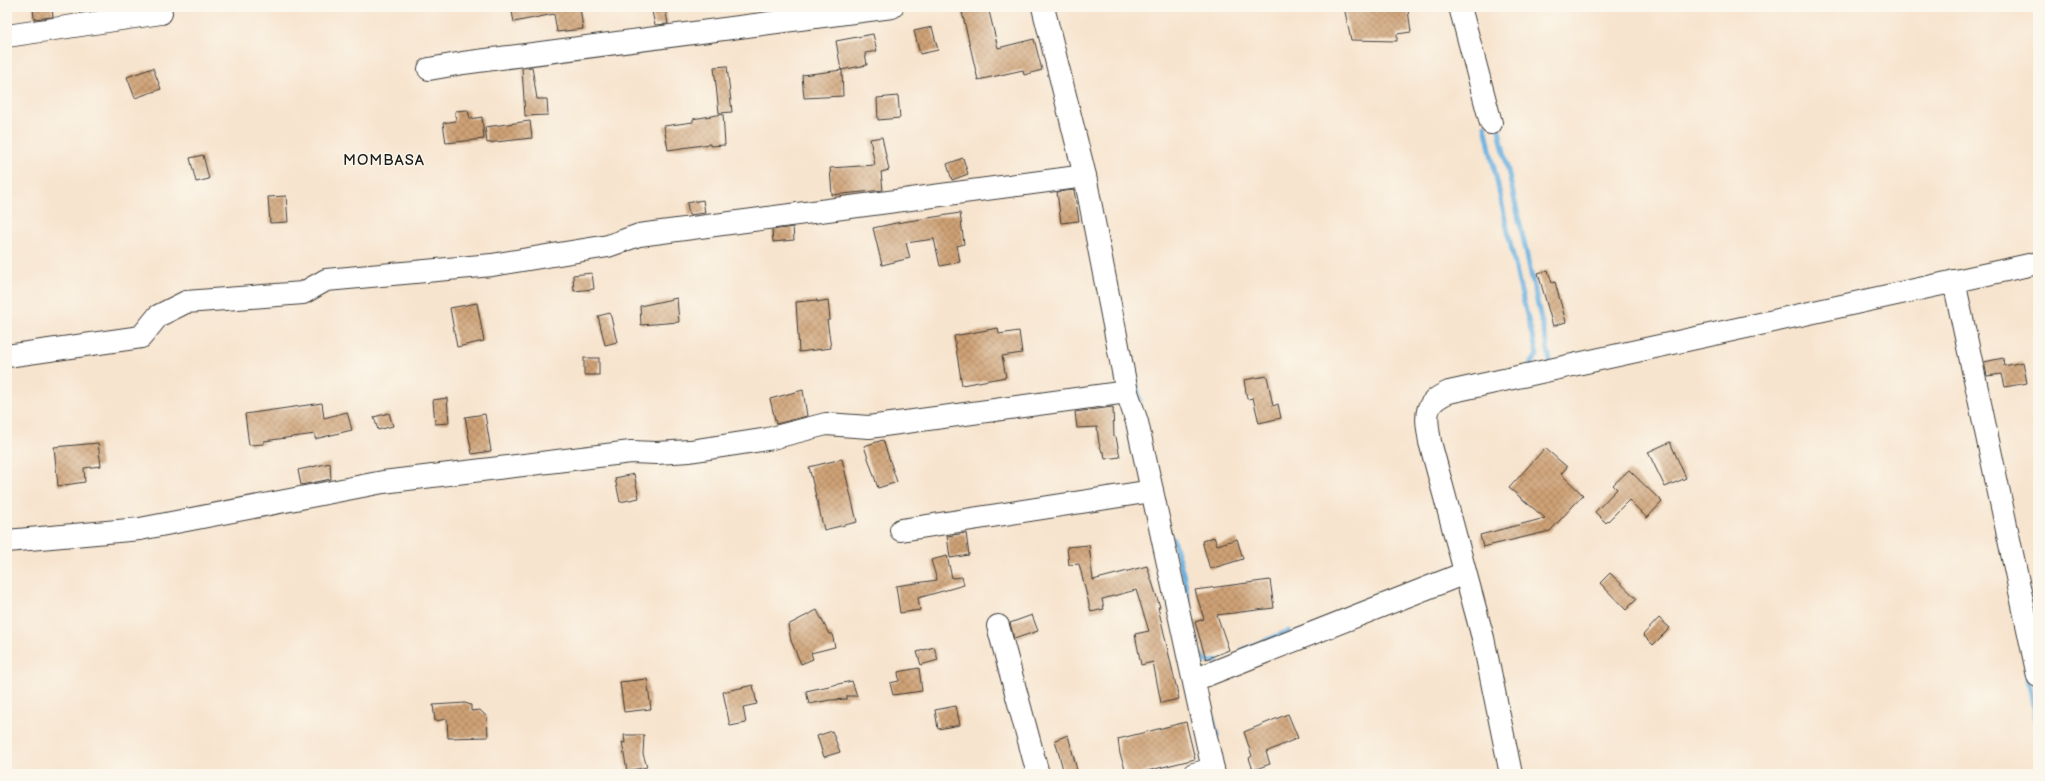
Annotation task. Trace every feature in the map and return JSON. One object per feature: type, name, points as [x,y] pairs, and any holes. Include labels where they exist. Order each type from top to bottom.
[{"type":"street","points":[[430,69],[463,63],[892,7]]},
{"type":"street","points":[[1043,7],[1085,176],[1127,392],[1138,422],[1194,680],[1207,772]]},
{"type":"street","points":[[1460,7],[1491,123]]},
{"type":"street","points":[[7,36],[161,13]]},
{"type":"street","points":[[7,356],[141,338],[158,316],[186,302],[303,293],[326,280],[492,265],[608,246],[639,235],[1085,176]]},
{"type":"street","points":[[1511,774],[1483,638],[1430,442],[1427,413],[1430,404],[1436,398],[1457,390],[1954,280],[2038,263]]},
{"type":"street","points":[[1954,280],[2038,676]]},
{"type":"street","points":[[7,541],[140,529],[383,482],[631,452],[656,453],[690,451],[775,438],[826,424],[869,427],[1127,392]]},
{"type":"street","points":[[901,530],[1152,491]]},
{"type":"street","points":[[1194,680],[1465,573]]},
{"type":"street","points":[[998,626],[1038,774]]},
{"type":"building","points":[[33,7],[52,7],[53,17],[34,19]]},
{"type":"building","points":[[511,7],[580,7],[583,29],[557,32],[554,14],[514,22]]},
{"type":"building","points":[[651,7],[665,7],[668,24],[655,25]]},
{"type":"building","points":[[988,7],[998,48],[1034,39],[1042,70],[1024,75],[1023,70],[978,80],[962,12]]},
{"type":"building","points":[[1344,7],[1397,7],[1397,11],[1408,10],[1411,32],[1397,34],[1397,41],[1351,40]]},
{"type":"building","points":[[932,27],[938,50],[920,54],[914,31]]},
{"type":"building","points":[[873,34],[877,51],[865,53],[867,65],[841,70],[836,41]]},
{"type":"building","points":[[727,66],[732,112],[719,113],[714,67]]},
{"type":"building","points":[[532,67],[537,99],[547,99],[548,115],[525,116],[522,68]]},
{"type":"building","points":[[153,68],[161,89],[135,98],[127,77]]},
{"type":"building","points":[[842,70],[843,96],[804,98],[802,75]]},
{"type":"building","points":[[898,96],[900,118],[878,120],[877,98]]},
{"type":"building","points":[[468,110],[470,119],[482,117],[484,139],[446,143],[443,123],[456,121],[455,111]]},
{"type":"building","points":[[723,114],[725,145],[710,146],[710,144],[668,150],[664,126],[693,122],[693,119]]},
{"type":"building","points":[[530,121],[532,138],[487,143],[485,127]]},
{"type":"building","points":[[882,137],[889,170],[881,172],[883,190],[832,195],[830,168],[875,165],[870,139]]},
{"type":"building","points":[[203,155],[209,179],[196,182],[190,158]]},
{"type":"building","points":[[963,158],[968,174],[952,180],[947,164]]},
{"type":"building","points":[[1074,190],[1079,221],[1061,223],[1057,192]]},
{"type":"building","points":[[286,196],[288,222],[270,223],[268,197]]},
{"type":"building","points":[[703,200],[705,213],[689,215],[687,203]]},
{"type":"building","points":[[960,213],[964,244],[957,246],[960,262],[940,266],[934,239],[906,243],[910,258],[882,265],[873,228]]},
{"type":"building","points":[[793,227],[794,240],[773,242],[772,230]]},
{"type":"building","points":[[1548,270],[1552,283],[1555,282],[1566,322],[1553,326],[1538,273]]},
{"type":"building","points":[[592,273],[594,289],[574,291],[573,275]]},
{"type":"building","points":[[677,298],[679,322],[641,325],[640,306]]},
{"type":"building","points":[[817,300],[817,302],[828,300],[830,320],[827,320],[831,348],[799,352],[796,302]]},
{"type":"building","points":[[477,303],[484,341],[457,347],[450,308]]},
{"type":"building","points":[[610,313],[617,342],[605,345],[598,316]]},
{"type":"building","points":[[998,328],[999,334],[1019,331],[1022,353],[1002,356],[1006,377],[962,385],[954,336]]},
{"type":"building","points":[[584,358],[599,358],[599,375],[584,375]]},
{"type":"building","points":[[2003,358],[2004,366],[2023,362],[2027,383],[2005,387],[2002,374],[1987,376],[1984,362]]},
{"type":"building","points":[[1267,376],[1273,406],[1278,404],[1281,418],[1259,423],[1253,398],[1247,399],[1244,380]]},
{"type":"building","points":[[803,390],[807,416],[776,424],[770,399]]},
{"type":"building","points":[[447,398],[449,423],[435,424],[433,400]]},
{"type":"building","points":[[322,403],[324,418],[347,412],[352,430],[315,439],[315,434],[264,441],[264,444],[249,445],[245,414]]},
{"type":"building","points":[[1113,407],[1114,437],[1116,437],[1120,457],[1105,459],[1104,452],[1102,452],[1099,443],[1097,427],[1077,428],[1075,412]]},
{"type":"building","points":[[389,413],[393,426],[378,430],[374,417]]},
{"type":"building","points":[[485,414],[491,451],[472,454],[465,417]]},
{"type":"building","points":[[883,440],[897,482],[878,488],[864,446]]},
{"type":"building","points":[[1670,442],[1686,478],[1665,487],[1648,452]]},
{"type":"building","points":[[98,443],[101,466],[84,468],[85,482],[58,486],[54,447]]},
{"type":"building","points":[[1545,448],[1567,467],[1561,474],[1583,495],[1550,531],[1483,547],[1480,535],[1545,518],[1509,488]]},
{"type":"building","points":[[842,459],[857,522],[824,530],[809,467]]},
{"type":"building","points":[[330,463],[331,479],[301,485],[298,470]]},
{"type":"building","points":[[1629,470],[1662,502],[1647,518],[1629,500],[1606,523],[1595,512],[1617,489],[1613,485]]},
{"type":"building","points":[[634,474],[639,498],[620,502],[615,478]]},
{"type":"building","points":[[966,533],[969,555],[950,558],[947,536]]},
{"type":"building","points":[[1214,537],[1217,545],[1237,539],[1243,559],[1210,569],[1202,541]]},
{"type":"building","points":[[1089,545],[1093,580],[1147,566],[1160,607],[1158,607],[1179,699],[1161,703],[1153,662],[1141,665],[1135,634],[1149,631],[1136,590],[1102,599],[1104,609],[1091,612],[1079,564],[1069,565],[1067,547]]},
{"type":"building","points":[[947,556],[952,578],[962,577],[964,585],[918,598],[920,610],[900,613],[896,586],[937,580],[931,560]]},
{"type":"building","points":[[1610,573],[1637,599],[1626,610],[1600,583]]},
{"type":"building","points":[[1270,580],[1274,608],[1217,615],[1229,650],[1206,659],[1195,622],[1204,619],[1195,590]]},
{"type":"building","points":[[817,610],[829,634],[832,634],[835,647],[811,653],[813,659],[801,664],[791,641],[788,625]]},
{"type":"building","points":[[1032,615],[1038,631],[1014,639],[1010,623]]},
{"type":"building","points":[[1659,618],[1670,628],[1653,645],[1643,635]]},
{"type":"building","points":[[934,647],[938,660],[921,665],[917,652]]},
{"type":"building","points":[[919,668],[922,691],[893,695],[890,683],[899,681],[898,672]]},
{"type":"building","points":[[647,679],[651,709],[624,712],[620,682]]},
{"type":"building","points":[[852,681],[857,696],[847,696],[847,699],[830,700],[809,704],[806,691]]},
{"type":"building","points":[[753,685],[757,704],[743,707],[746,723],[730,726],[723,692]]},
{"type":"building","points":[[465,703],[471,705],[471,711],[480,710],[487,717],[488,737],[448,738],[447,719],[435,721],[433,705]]},
{"type":"building","points":[[956,706],[960,725],[938,729],[935,710]]},
{"type":"building","points":[[1288,714],[1298,738],[1266,752],[1270,764],[1253,770],[1249,758],[1252,756],[1244,732]]},
{"type":"building","points":[[1186,722],[1195,759],[1135,774],[1127,774],[1120,754],[1118,739]]},
{"type":"building","points":[[832,731],[840,752],[824,757],[817,736]]},
{"type":"building","points":[[624,735],[644,735],[643,754],[647,767],[627,771],[622,742],[625,743]]},
{"type":"building","points":[[1068,735],[1077,770],[1064,773],[1055,740]]},
{"type":"waterway","points":[[1498,125],[1550,365]]},
{"type":"waterway","points":[[1485,126],[1519,283],[1537,355],[1529,367]]},
{"type":"waterway","points":[[1130,355],[1140,400]]},
{"type":"waterway","points":[[1173,539],[1184,577],[1197,650],[1206,662],[1217,661]]},
{"type":"waterway","points":[[1243,650],[1289,631]]},
{"type":"waterway","points":[[2027,674],[2038,727]]},
{"type":"waterway","points":[[1210,707],[1217,736]]},
{"type":"district","name":"MOMBASA","points":[[384,160]]}]
